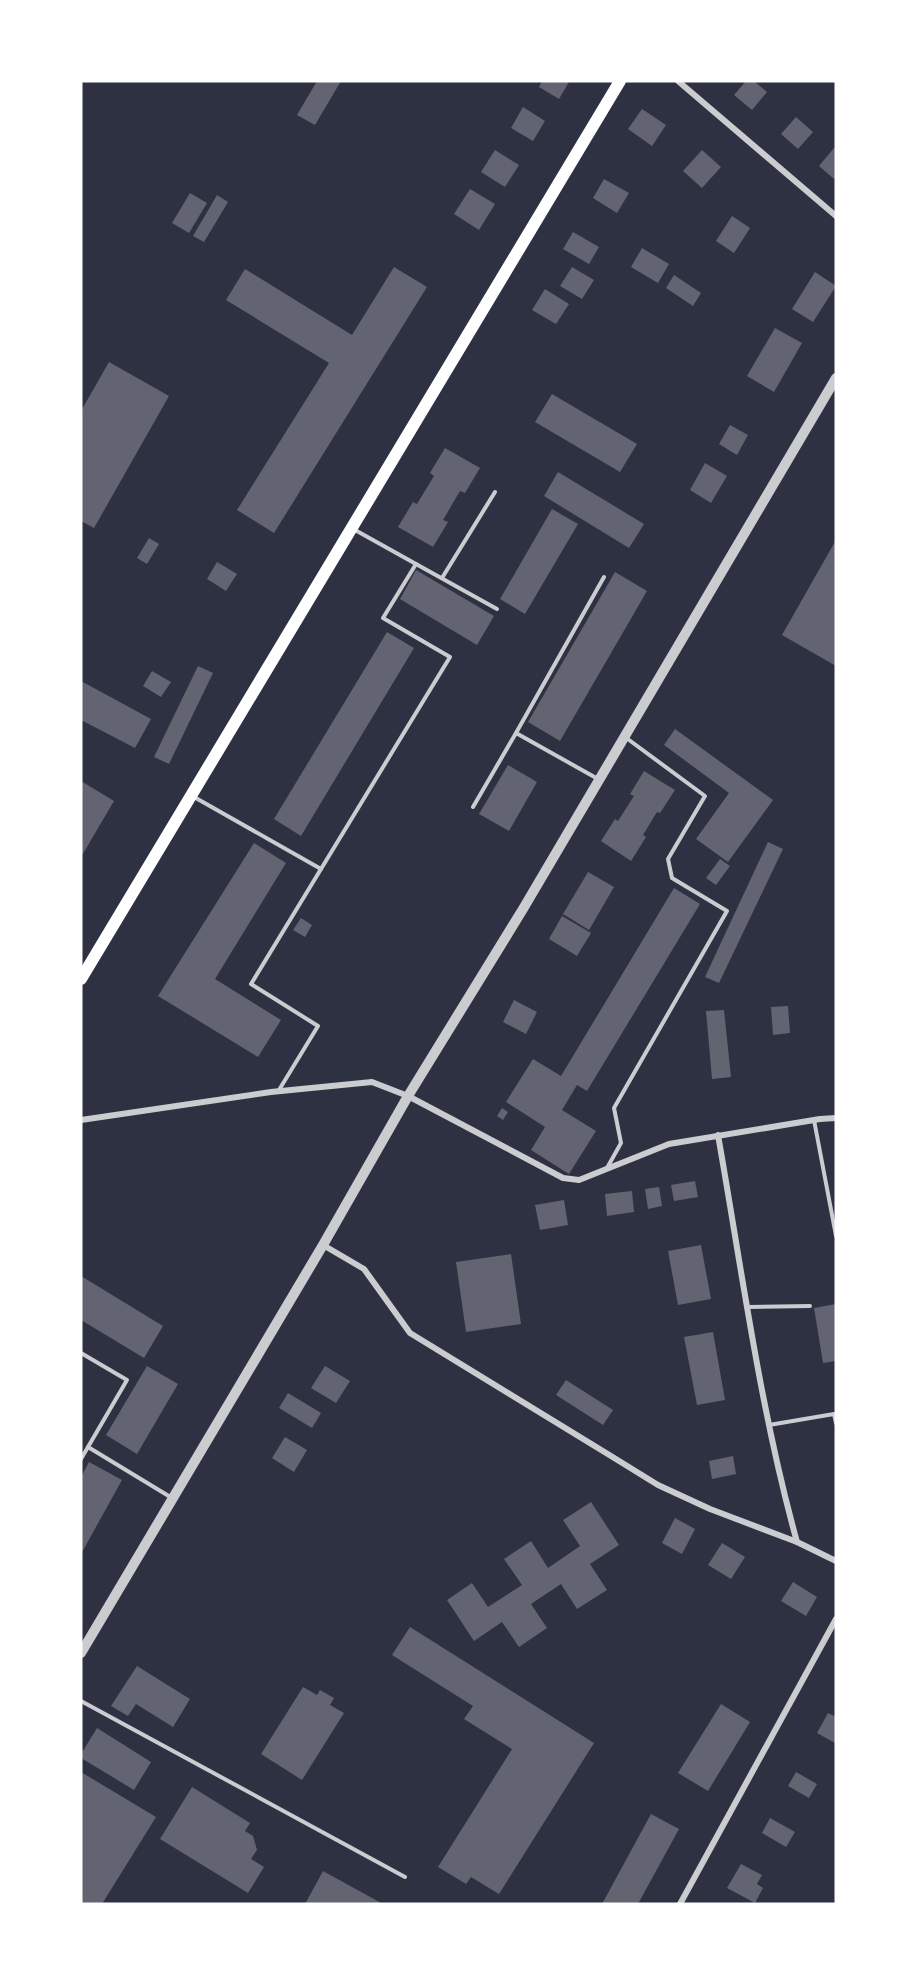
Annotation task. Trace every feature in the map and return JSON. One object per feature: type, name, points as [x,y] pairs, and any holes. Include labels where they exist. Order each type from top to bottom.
[{"type":"main road","points":[[81,978],[620,81]]},
{"type":"street","points":[[678,81],[836,216]]},
{"type":"street","points":[[81,1653],[323,1245],[408,1096],[523,909],[836,378]]},
{"type":"street","points":[[81,1120],[279,1091],[372,1082],[408,1096],[563,1178],[579,1180],[669,1144],[836,1118]]},
{"type":"street","points":[[718,1135],[769,1425],[797,1542]]},
{"type":"street","points":[[323,1245],[364,1269],[411,1333],[658,1485],[710,1509],[797,1542],[836,1561]]},
{"type":"street","points":[[680,1904],[836,1619]]},
{"type":"lane","points":[[442,578],[495,492]]},
{"type":"lane","points":[[351,528],[497,609]]},
{"type":"lane","points":[[279,1091],[318,1026],[251,984],[450,657],[383,618],[416,564]]},
{"type":"lane","points":[[473,807],[604,577]]},
{"type":"lane","points":[[516,733],[599,780]]},
{"type":"lane","points":[[606,1171],[621,1143],[614,1108],[727,911],[672,878],[668,859],[705,796],[624,737]]},
{"type":"lane","points":[[191,795],[321,869]]},
{"type":"lane","points":[[814,1120],[836,1236]]},
{"type":"lane","points":[[748,1307],[810,1306]]},
{"type":"lane","points":[[81,1353],[127,1380],[81,1459]]},
{"type":"lane","points":[[769,1425],[834,1414],[836,1423]]},
{"type":"lane","points":[[88,1447],[172,1499]]},
{"type":"lane","points":[[81,1701],[405,1877]]},
{"type":"building","points":[[317,81],[341,81],[315,125],[297,115]]},
{"type":"building","points":[[542,81],[569,82],[559,99],[539,87]]},
{"type":"building","points":[[746,81],[754,81],[767,92],[752,110],[734,95]]},
{"type":"building","points":[[523,107],[545,121],[533,141],[511,128]]},
{"type":"building","points":[[642,109],[666,125],[652,146],[628,129]]},
{"type":"building","points":[[796,117],[813,132],[798,149],[781,134]]},
{"type":"building","points":[[834,148],[836,149],[836,176],[834,179],[819,166]]},
{"type":"building","points":[[495,150],[519,165],[505,187],[481,172]]},
{"type":"building","points":[[702,150],[721,167],[702,188],[683,171]]},
{"type":"building","points":[[604,179],[629,193],[617,213],[593,198]]},
{"type":"building","points":[[470,189],[495,204],[479,230],[454,214]]},
{"type":"building","points":[[190,193],[207,203],[189,233],[172,223]]},
{"type":"building","points":[[217,195],[228,202],[204,242],[193,236]]},
{"type":"building","points":[[732,216],[750,228],[734,253],[716,241]]},
{"type":"building","points":[[573,232],[599,247],[589,264],[563,249]]},
{"type":"building","points":[[642,248],[669,264],[658,283],[631,267]]},
{"type":"building","points":[[394,267],[427,287],[274,533],[237,510],[329,363],[226,300],[245,269],[352,335]]},
{"type":"building","points":[[572,267],[594,280],[582,299],[560,286]]},
{"type":"building","points":[[815,272],[836,286],[813,322],[792,309]]},
{"type":"building","points":[[674,275],[701,293],[693,306],[666,288]]},
{"type":"building","points":[[545,289],[569,304],[556,324],[532,310]]},
{"type":"building","points":[[775,328],[802,343],[774,392],[747,376]]},
{"type":"building","points":[[109,362],[169,396],[94,528],[81,521],[81,411]]},
{"type":"building","points":[[552,394],[637,444],[620,472],[535,422]]},
{"type":"building","points":[[730,425],[748,435],[737,455],[719,444]]},
{"type":"building","points":[[445,448],[480,468],[465,493],[460,491],[443,520],[448,522],[433,547],[398,527],[413,502],[417,504],[434,476],[430,473]]},
{"type":"building","points":[[705,463],[727,476],[711,503],[690,490]]},
{"type":"building","points":[[558,472],[644,524],[629,548],[544,496]]},
{"type":"building","points":[[552,509],[578,524],[525,614],[500,599]]},
{"type":"building","points":[[149,538],[159,544],[147,564],[137,558]]},
{"type":"building","points":[[836,540],[836,666],[782,635]]},
{"type":"building","points":[[217,562],[237,574],[226,591],[207,579]]},
{"type":"building","points":[[416,570],[494,616],[477,645],[400,599]]},
{"type":"building","points":[[615,572],[647,591],[560,741],[528,722]]},
{"type":"building","points":[[387,632],[414,648],[301,836],[274,819]]},
{"type":"building","points":[[198,666],[213,673],[169,764],[154,757]]},
{"type":"building","points":[[152,671],[171,682],[161,697],[143,686]]},
{"type":"building","points":[[81,681],[151,719],[135,748],[81,720]]},
{"type":"building","points":[[675,729],[773,800],[728,862],[696,839],[729,793],[664,745]]},
{"type":"building","points":[[508,765],[537,782],[509,831],[479,814]]},
{"type":"building","points":[[644,771],[675,790],[660,813],[657,812],[643,835],[646,837],[631,861],[601,841],[615,819],[618,821],[634,796],[630,794]]},
{"type":"building","points":[[81,781],[114,801],[81,857]]},
{"type":"building","points":[[768,842],[783,849],[719,983],[705,977]]},
{"type":"building","points":[[254,843],[286,863],[215,979],[281,1020],[258,1057],[158,996]]},
{"type":"building","points":[[720,859],[730,866],[716,885],[706,878]]},
{"type":"building","points":[[588,872],[614,887],[589,930],[563,914]]},
{"type":"building","points":[[674,888],[700,904],[587,1091],[577,1085],[562,1110],[596,1131],[569,1174],[531,1150],[545,1127],[506,1102],[533,1059],[561,1076]]},
{"type":"building","points":[[562,916],[591,933],[577,956],[549,939]]},
{"type":"building","points":[[301,918],[312,925],[305,937],[293,930]]},
{"type":"building","points":[[514,1000],[537,1012],[526,1034],[503,1022]]},
{"type":"building","points":[[788,1006],[790,1033],[773,1035],[771,1007]]},
{"type":"building","points":[[724,1010],[731,1077],[712,1079],[706,1011]]},
{"type":"building","points":[[502,1108],[508,1112],[503,1120],[497,1116]]},
{"type":"building","points":[[695,1181],[698,1197],[674,1201],[671,1185]]},
{"type":"building","points":[[659,1187],[662,1206],[648,1209],[645,1189]]},
{"type":"building","points":[[632,1191],[634,1212],[607,1216],[605,1194]]},
{"type":"building","points":[[564,1200],[568,1225],[540,1230],[535,1205]]},
{"type":"building","points":[[701,1245],[711,1299],[678,1305],[668,1251]]},
{"type":"building","points":[[511,1254],[521,1324],[466,1332],[456,1262]]},
{"type":"building","points":[[81,1276],[163,1326],[144,1358],[81,1320]]},
{"type":"building","points":[[836,1304],[836,1361],[823,1363],[814,1308]]},
{"type":"building","points":[[713,1332],[725,1400],[697,1405],[684,1337]]},
{"type":"building","points":[[147,1366],[178,1384],[137,1454],[106,1435]]},
{"type":"building","points":[[325,1366],[350,1381],[336,1403],[311,1388]]},
{"type":"building","points":[[566,1380],[613,1410],[603,1425],[556,1395]]},
{"type":"building","points":[[288,1393],[321,1413],[312,1428],[279,1408]]},
{"type":"building","points":[[285,1437],[307,1450],[294,1472],[272,1458]]},
{"type":"building","points":[[733,1456],[736,1474],[712,1479],[709,1461]]},
{"type":"building","points":[[89,1462],[122,1480],[81,1554],[81,1477]]},
{"type":"building","points":[[591,1502],[619,1545],[590,1564],[607,1590],[577,1609],[561,1584],[531,1604],[547,1628],[519,1647],[502,1622],[474,1641],[447,1600],[472,1583],[488,1607],[522,1585],[504,1559],[531,1541],[548,1568],[580,1546],[563,1520]]},
{"type":"building","points":[[675,1518],[695,1529],[682,1554],[662,1543]]},
{"type":"building","points":[[722,1543],[745,1557],[731,1579],[708,1565]]},
{"type":"building","points":[[793,1582],[817,1597],[806,1616],[781,1601]]},
{"type":"building","points":[[410,1627],[594,1743],[499,1894],[471,1877],[466,1884],[438,1867],[512,1749],[464,1719],[473,1706],[392,1655]]},
{"type":"building","points":[[137,1666],[190,1699],[173,1727],[136,1704],[128,1716],[111,1706]]},
{"type":"building","points":[[303,1687],[317,1695],[320,1690],[334,1698],[330,1705],[344,1713],[302,1780],[261,1754]]},
{"type":"building","points":[[721,1704],[750,1722],[708,1791],[678,1773]]},
{"type":"building","points":[[828,1713],[836,1717],[835,1743],[817,1733]]},
{"type":"building","points":[[97,1728],[151,1762],[134,1790],[81,1758],[81,1754]]},
{"type":"building","points":[[81,1772],[156,1817],[102,1904],[81,1904]]},
{"type":"building","points":[[796,1772],[817,1784],[809,1798],[788,1786]]},
{"type":"building","points":[[192,1787],[250,1823],[245,1831],[253,1836],[257,1850],[251,1859],[264,1867],[248,1893],[160,1839]]},
{"type":"building","points":[[651,1814],[679,1829],[638,1904],[602,1904]]},
{"type":"building","points":[[770,1818],[795,1832],[786,1847],[762,1833]]},
{"type":"building","points":[[741,1864],[762,1875],[757,1884],[763,1888],[755,1903],[727,1888]]},
{"type":"building","points":[[323,1871],[383,1904],[305,1904]]}]
